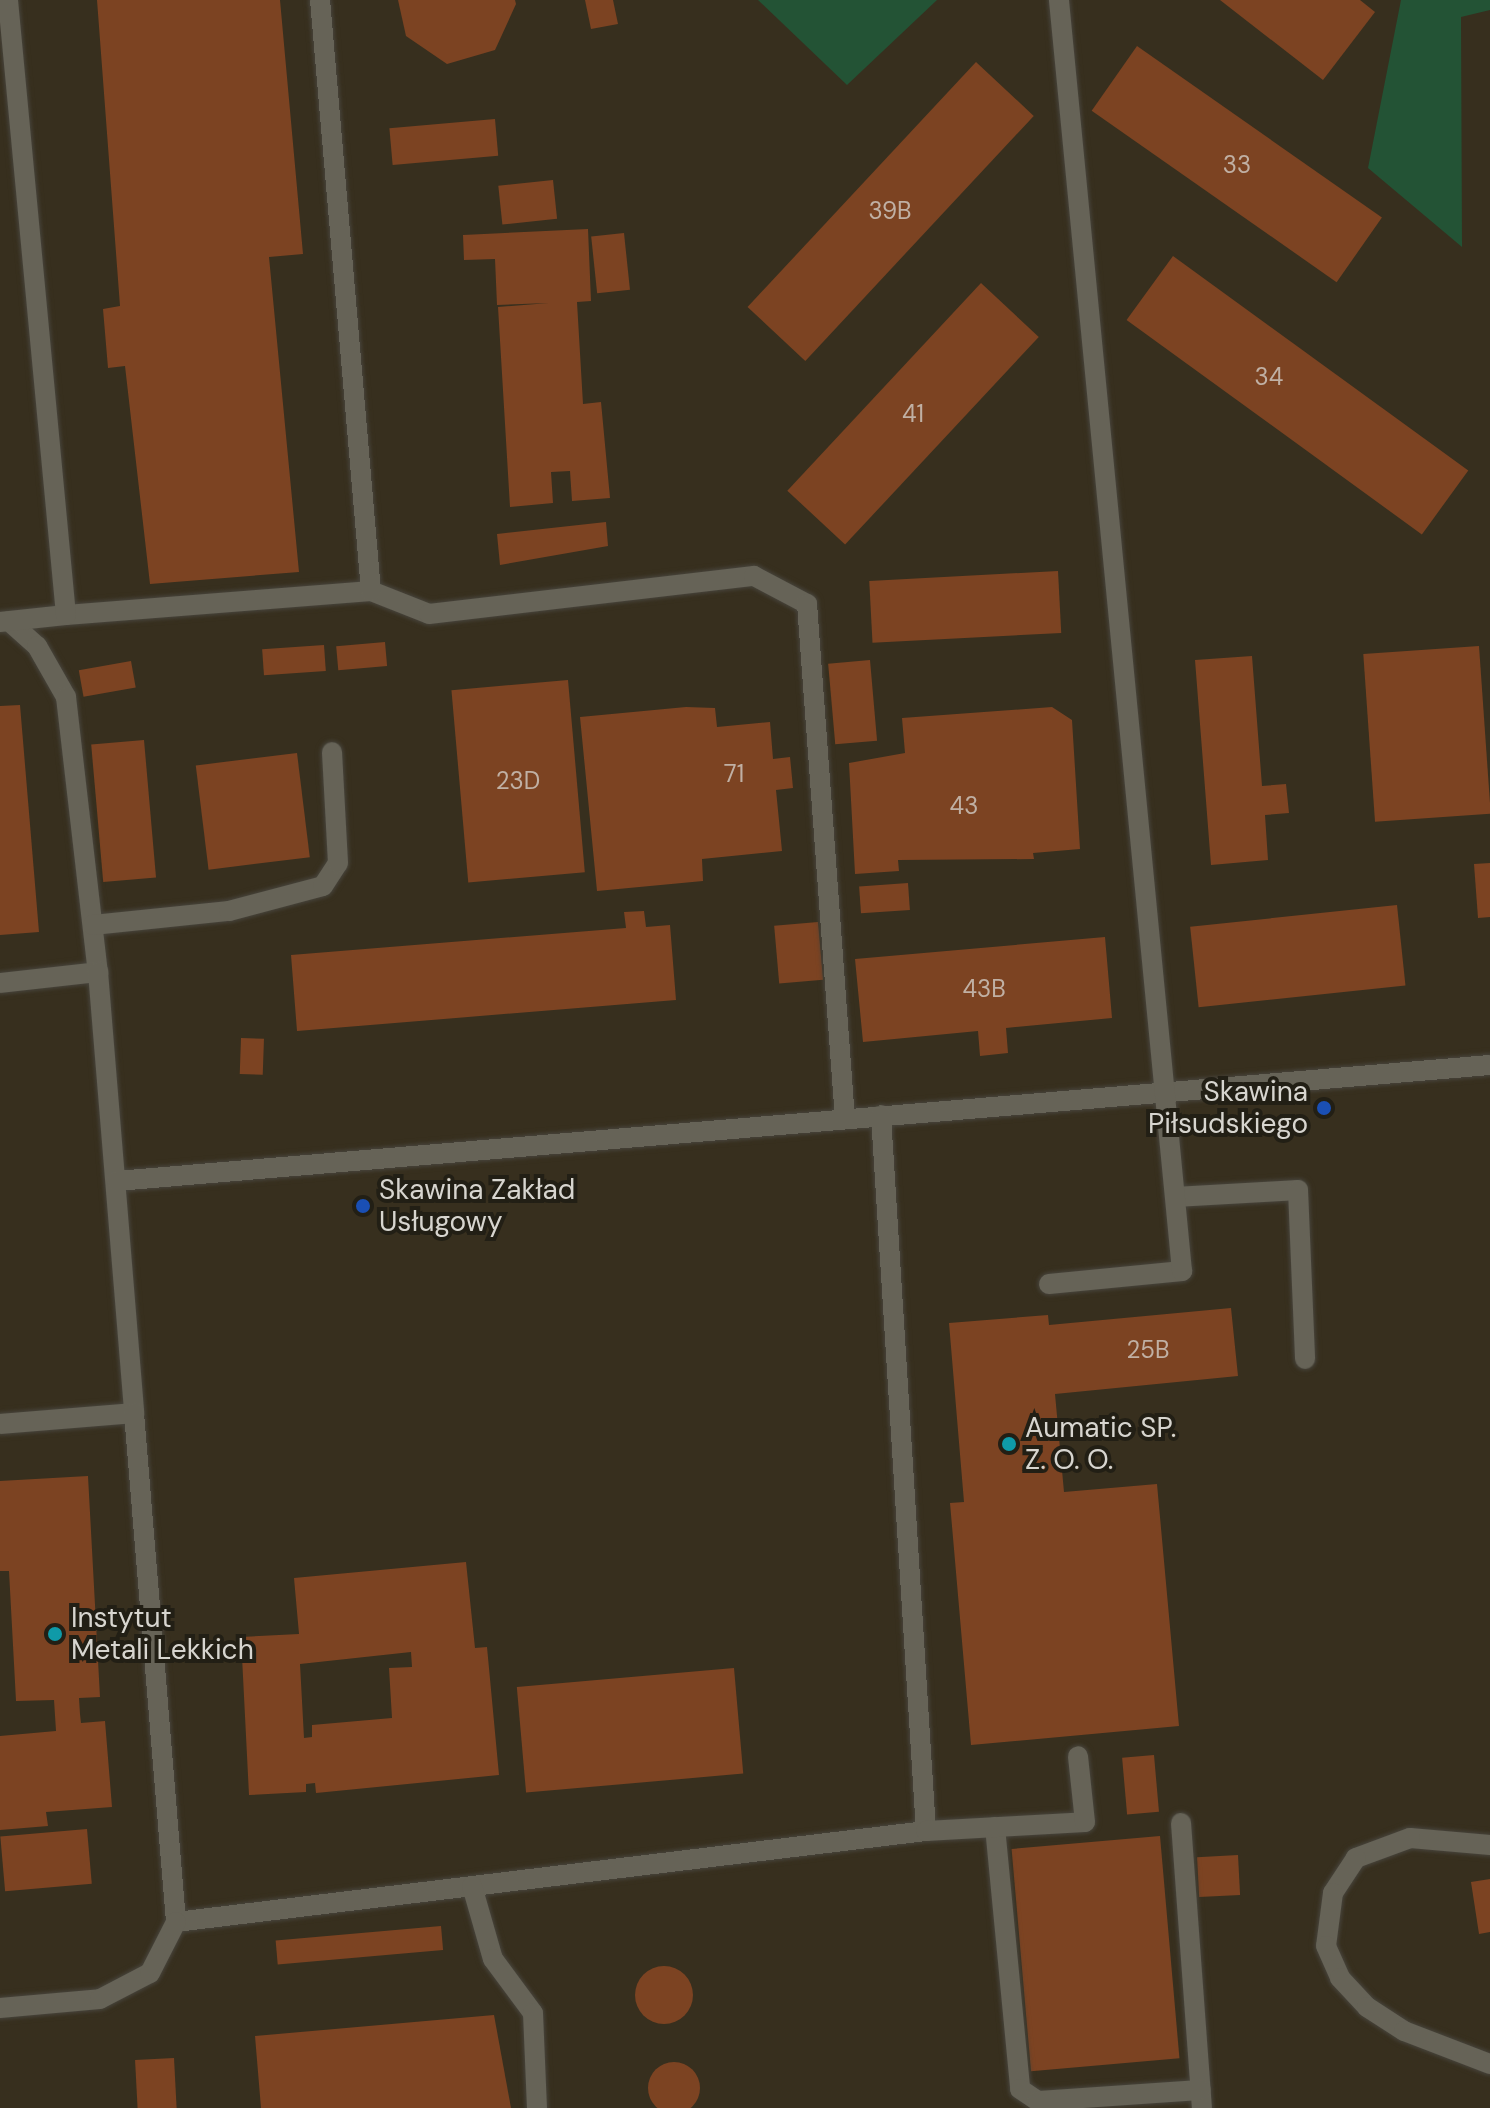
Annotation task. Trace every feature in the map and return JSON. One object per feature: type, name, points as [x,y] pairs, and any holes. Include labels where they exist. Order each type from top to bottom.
[{"type":"street","points":[[8,0],[66,615]]},
{"type":"street","points":[[320,0],[371,591]]},
{"type":"street","points":[[1049,1284],[1182,1271],[1169,1097],[1059,0]]},
{"type":"street","points":[[5,621],[371,591],[429,614],[754,576],[807,604],[845,1119]]},
{"type":"street","points":[[0,2008],[100,1999],[150,1973],[176,1922],[117,1181],[98,972],[66,697],[37,646],[5,621]]},
{"type":"street","points":[[93,925],[229,911],[323,886],[338,863],[332,752]]},
{"type":"street","points":[[0,983],[98,972]]},
{"type":"street","points":[[117,1181],[881,1115],[1169,1097],[1490,1065]]},
{"type":"street","points":[[881,1115],[926,1831]]},
{"type":"street","points":[[1176,1197],[1298,1190],[1305,1359]]},
{"type":"street","points":[[0,1424],[134,1413]]},
{"type":"street","points":[[176,1922],[926,1831],[1085,1822],[1078,1756]]},
{"type":"street","points":[[995,1827],[1020,2089],[1038,2101],[1202,2099],[1181,1823]]},
{"type":"street","points":[[1490,1845],[1410,1838],[1356,1858],[1333,1893],[1326,1946],[1340,1978],[1367,2007],[1404,2031],[1490,2064]]},
{"type":"street","points":[[472,1886],[493,1959],[533,2013],[537,2108]]},
{"type":"shaded area","points":[[0,0],[1490,0],[1490,2108],[0,2108]]},
{"type":"green space","points":[[758,0],[937,0],[847,85]]},
{"type":"green space","points":[[1401,0],[1490,0],[1490,10],[1461,17],[1462,247],[1368,168]]},
{"type":"building","points":[[97,0],[280,0],[303,254],[269,257],[299,572],[150,584],[125,366],[108,368],[103,309],[120,306]]},
{"type":"building","points":[[398,0],[515,0],[516,4],[495,50],[447,64],[406,36]]},
{"type":"building","points":[[585,0],[613,0],[618,24],[591,29]]},
{"type":"building","points":[[1220,0],[1360,0],[1375,12],[1323,80]]},
{"type":"building","points":[[1137,46],[1382,217],[1337,282],[1092,111]]},
{"type":"building","points":[[976,62],[1034,116],[805,361],[748,307]]},
{"type":"building","points":[[495,119],[498,156],[393,165],[389,128]]},
{"type":"building","points":[[553,180],[557,219],[502,225],[498,186]]},
{"type":"building","points":[[588,229],[591,301],[577,302],[583,404],[601,402],[610,498],[572,501],[570,471],[551,472],[553,503],[510,507],[498,307],[549,303],[497,305],[495,259],[464,260],[463,235]]},
{"type":"building","points":[[624,233],[630,290],[597,293],[591,236]]},
{"type":"building","points":[[1173,256],[1468,471],[1422,534],[1127,320]]},
{"type":"building","points":[[981,283],[1039,337],[845,545],[787,491]]},
{"type":"building","points":[[606,522],[608,546],[500,565],[497,534]]},
{"type":"building","points":[[1058,571],[1061,633],[873,643],[869,581]]},
{"type":"building","points":[[385,642],[387,666],[338,670],[336,646]]},
{"type":"building","points":[[324,645],[326,671],[264,675],[262,649]]},
{"type":"building","points":[[1479,646],[1490,814],[1375,822],[1363,654]]},
{"type":"building","points":[[1252,656],[1262,786],[1286,784],[1289,813],[1265,815],[1268,860],[1211,865],[1195,660]]},
{"type":"building","points":[[870,660],[877,741],[835,744],[828,664]]},
{"type":"building","points":[[131,661],[136,688],[83,697],[79,670]]},
{"type":"building","points":[[568,680],[585,872],[468,882],[451,690]]},
{"type":"building","points":[[20,705],[39,932],[0,935],[0,706]]},
{"type":"building","points":[[686,707],[715,708],[717,727],[770,722],[773,759],[790,757],[793,788],[776,790],[782,851],[702,859],[703,881],[597,891],[580,717]]},
{"type":"building","points":[[1052,707],[1072,720],[1080,849],[1033,853],[1034,859],[898,860],[899,871],[855,874],[849,763],[905,753],[902,718]]},
{"type":"building","points":[[144,740],[156,877],[103,882],[91,745]]},
{"type":"building","points":[[297,753],[310,857],[209,870],[196,765]]},
{"type":"building","points":[[1490,863],[1490,917],[1478,918],[1474,864]]},
{"type":"building","points":[[908,883],[910,910],[861,913],[859,886]]},
{"type":"building","points":[[1397,905],[1405,986],[1199,1007],[1190,927]]},
{"type":"building","points":[[644,911],[646,927],[670,925],[676,1000],[297,1031],[291,955],[626,928],[624,912]]},
{"type":"building","points":[[818,922],[823,980],[779,984],[774,926]]},
{"type":"building","points":[[1105,937],[1112,1018],[1006,1028],[1008,1053],[980,1056],[978,1031],[863,1042],[855,959]]},
{"type":"building","points":[[241,1038],[264,1039],[263,1075],[240,1074]]},
{"type":"building","points":[[1231,1308],[1238,1376],[1055,1394],[1064,1492],[1157,1484],[1179,1726],[971,1745],[950,1503],[964,1502],[949,1323],[1048,1315],[1049,1325]]},
{"type":"building","name":"Instytut Metali Lekkich","points":[[88,1476],[100,1697],[79,1698],[80,1714],[81,1723],[105,1721],[112,1807],[46,1812],[48,1826],[0,1830],[0,1736],[56,1731],[54,1700],[16,1701],[9,1571],[0,1571],[0,1481]]},
{"type":"building","points":[[466,1562],[475,1648],[487,1647],[499,1775],[316,1793],[315,1783],[306,1784],[306,1792],[249,1795],[241,1637],[299,1634],[294,1578]],"holes":[[[411,1652],[412,1667],[389,1668],[392,1718],[312,1725],[312,1737],[304,1738],[300,1664]]]},
{"type":"building","points":[[734,1668],[743,1774],[526,1793],[517,1687]]},
{"type":"building","points":[[1154,1755],[1159,1812],[1127,1815],[1122,1758]]},
{"type":"building","points":[[87,1829],[92,1884],[5,1891],[0,1837]]},
{"type":"building","points":[[1160,1836],[1179,2058],[1031,2071],[1012,1849]]},
{"type":"building","points":[[1238,1855],[1240,1895],[1199,1897],[1197,1857]]},
{"type":"building","points":[[1490,1879],[1490,1932],[1479,1934],[1471,1882]]},
{"type":"building","points":[[441,1926],[443,1950],[278,1964],[276,1940]]},
{"type":"building","points":[[664,1966],[684,1975],[693,1995],[684,2015],[664,2024],[644,2015],[635,1995],[644,1975]]},
{"type":"building","points":[[494,2015],[511,2108],[261,2108],[255,2036]]},
{"type":"building","points":[[174,2058],[177,2108],[138,2108],[135,2060]]},
{"type":"building","points":[[674,2062],[692,2070],[700,2088],[692,2106],[674,2114],[656,2106],[648,2088],[656,2070]]},
{"type":"place","name":"Skawina Piłsudskiego","points":[[1324,1108]]},
{"type":"place","name":"Skawina Zakład Usługowy","points":[[363,1206]]},
{"type":"place","name":"Aumatic SP. Z. O. O.","points":[[1009,1444]]},
{"type":"place","name":"Instytut Metali Lekkich","points":[[55,1634]]}]
